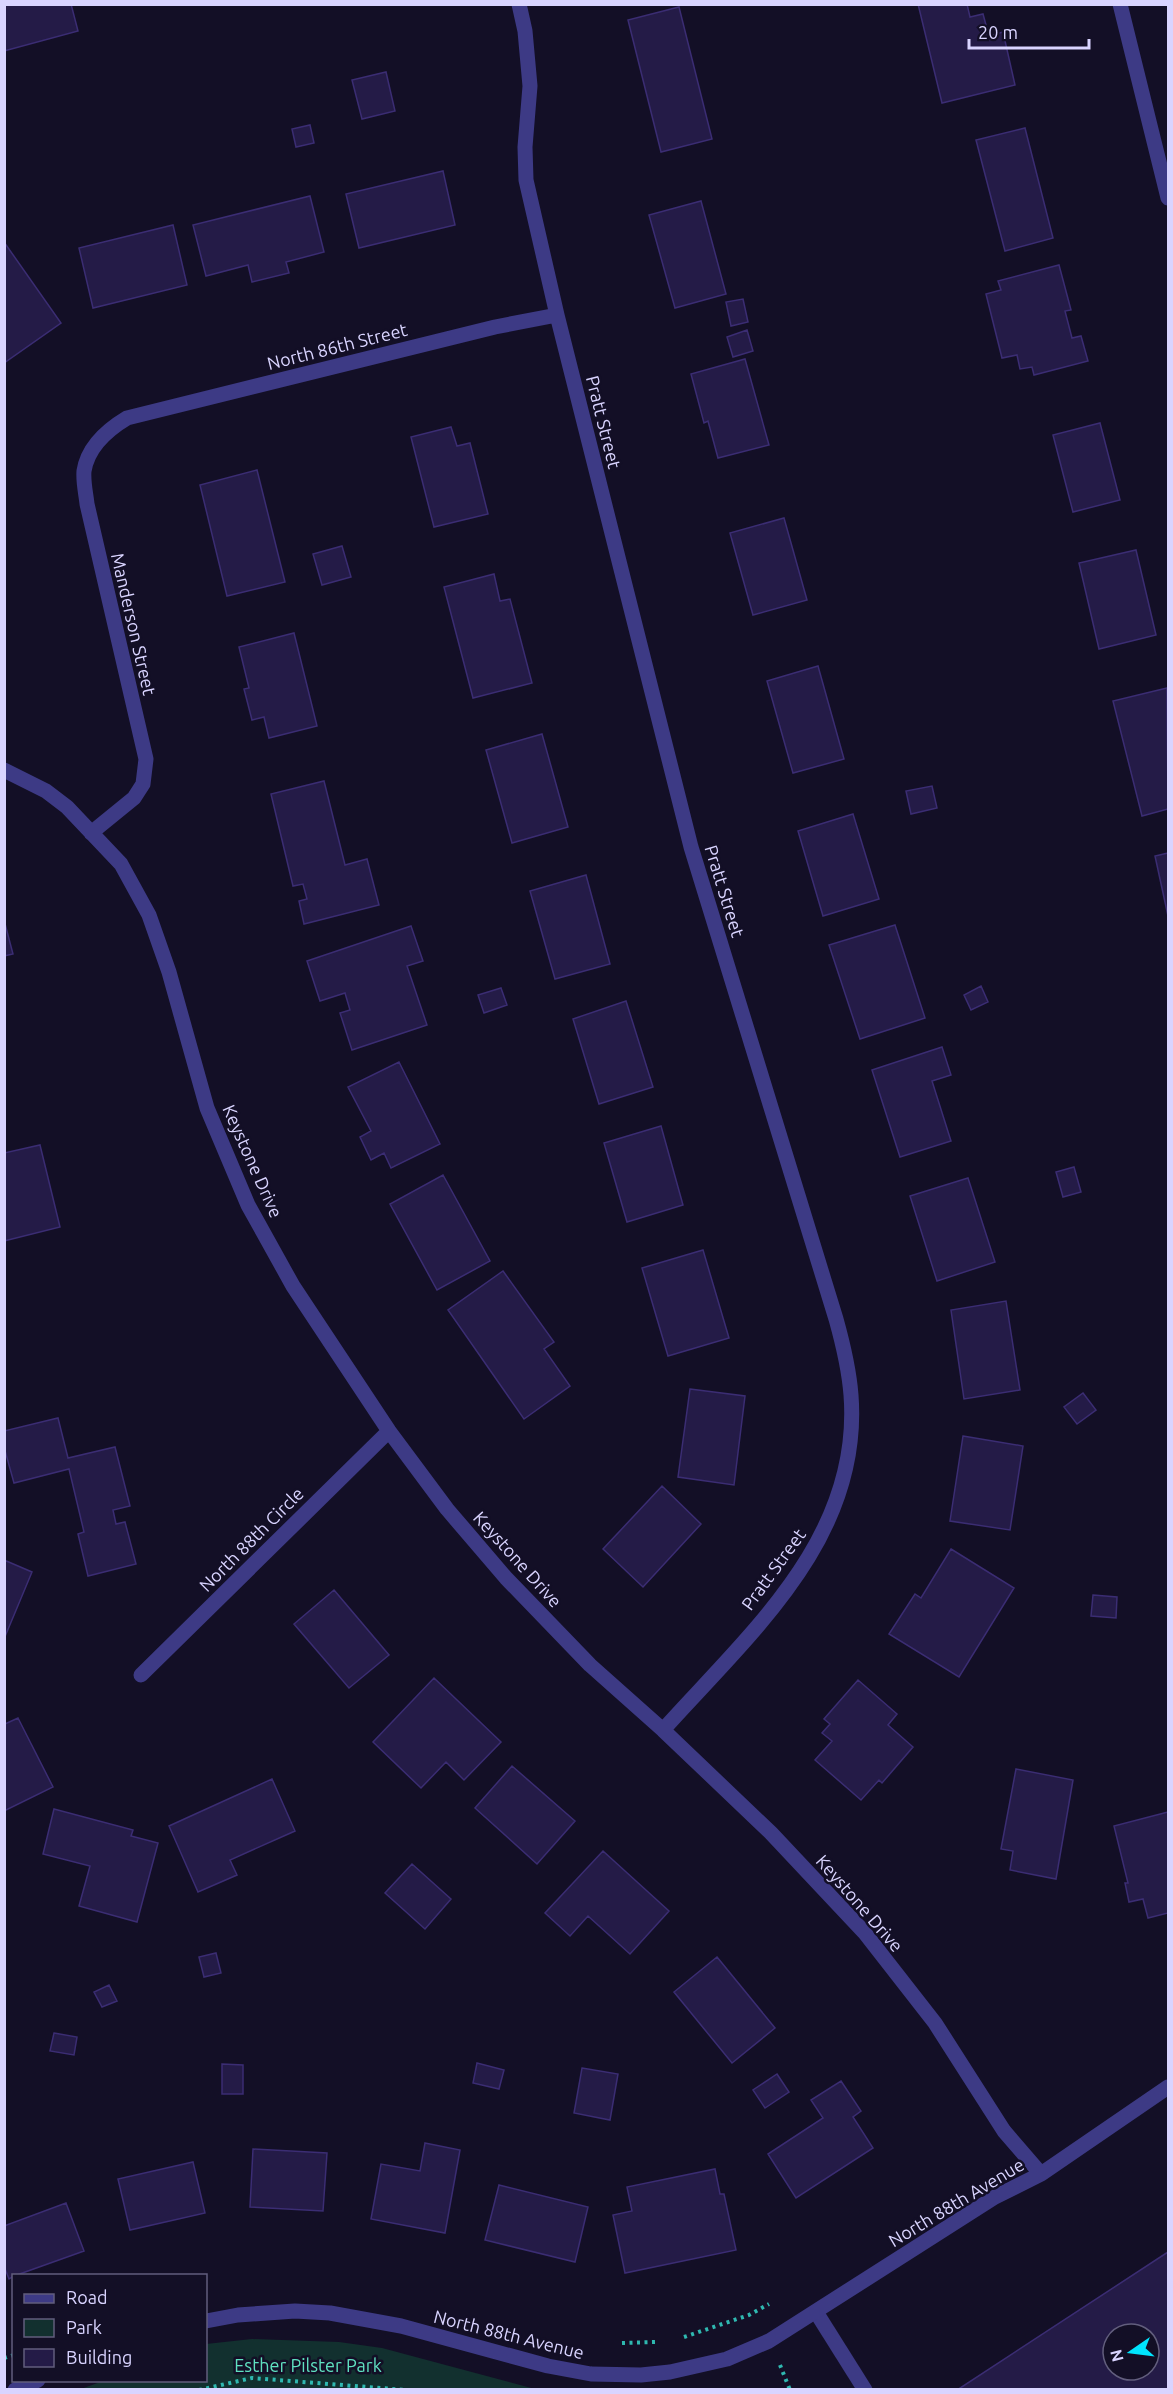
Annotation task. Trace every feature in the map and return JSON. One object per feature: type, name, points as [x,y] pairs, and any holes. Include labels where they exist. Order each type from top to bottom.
[{"type":"street","name":"Pratt Street","points":[[519,4],[525,31],[530,86],[525,147],[526,180],[557,315],[691,847],[836,1319],[846,1359],[851,1397],[849,1452],[829,1522],[814,1551],[777,1603],[663,1730]]},
{"type":"street","points":[[1120,4],[1168,198]]},
{"type":"street","name":"North 86th Street","points":[[127,418],[495,327],[557,315]]},
{"type":"street","name":"Manderson Street","points":[[91,833],[134,798],[142,784],[146,759],[87,504],[84,471],[94,445],[110,428],[127,418]]},
{"type":"street","name":"Keystone Drive","points":[[4,770],[46,791],[67,807],[121,864],[149,915],[170,972],[207,1108],[248,1204],[293,1286],[388,1431],[447,1509],[506,1578],[590,1665],[663,1730],[771,1833],[864,1932],[935,2023],[1004,2131],[1041,2174]]},
{"type":"street","name":"North 88th Circle","points":[[141,1675],[388,1431]]},
{"type":"street","points":[[1041,2174],[1168,2087]]},
{"type":"street","name":"North 88th Avenue","points":[[207,2321],[238,2315],[294,2311],[330,2313],[401,2326],[548,2366],[591,2374],[641,2375],[670,2372],[727,2360],[769,2341],[995,2197],[1041,2174]]},
{"type":"street","points":[[816,2312],[865,2390]]},
{"type":"street","points":[[15,2390],[33,2382]]},
{"type":"path","points":[[681,2338],[749,2315],[777,2300]]},
{"type":"path","points":[[613,2343],[659,2342]]},
{"type":"path","points":[[199,2390],[252,2378],[406,2390]]},
{"type":"green space","name":"Esther Pilster Park","points":[[252,2339],[339,2342],[382,2348],[535,2389],[81,2389],[100,2382],[207,2382],[207,2344]]},
{"type":"building","points":[[4,4],[71,4],[78,31],[4,51]]},
{"type":"building","points":[[918,4],[967,4],[970,17],[983,14],[989,36],[1003,32],[1015,85],[942,103]]},
{"type":"building","points":[[679,7],[712,139],[661,152],[628,20]]},
{"type":"building","points":[[386,72],[395,111],[362,119],[352,80]]},
{"type":"building","points":[[310,125],[314,143],[296,147],[292,129]]},
{"type":"building","points":[[1025,128],[1053,238],[1005,251],[976,140]]},
{"type":"building","points":[[443,171],[455,225],[359,248],[346,194]]},
{"type":"building","points":[[310,196],[324,252],[286,262],[289,273],[252,282],[248,265],[206,276],[193,225]]},
{"type":"building","points":[[701,201],[726,294],[675,308],[649,215]]},
{"type":"building","points":[[173,225],[187,285],[93,308],[79,248]]},
{"type":"building","points":[[4,242],[61,323],[4,363]]},
{"type":"building","points":[[1059,265],[1071,310],[1065,311],[1072,338],[1081,336],[1088,361],[1034,375],[1032,367],[1020,369],[1017,355],[1002,358],[986,294],[1001,290],[998,281]]},
{"type":"building","points":[[743,299],[748,322],[731,326],[726,302]]},
{"type":"building","points":[[747,330],[753,351],[733,357],[727,337]]},
{"type":"building","points":[[745,359],[769,445],[718,458],[708,421],[704,423],[691,374]]},
{"type":"building","points":[[1100,423],[1120,500],[1073,512],[1053,435]]},
{"type":"building","points":[[451,427],[457,446],[470,443],[488,514],[434,527],[411,437]]},
{"type":"building","points":[[257,470],[285,582],[227,596],[200,485]]},
{"type":"building","points":[[784,518],[807,600],[753,615],[730,533]]},
{"type":"building","points":[[342,546],[351,577],[322,585],[313,554]]},
{"type":"building","points":[[1136,550],[1156,635],[1099,649],[1079,563]]},
{"type":"building","points":[[494,574],[500,601],[510,599],[532,683],[473,698],[444,587]]},
{"type":"building","points":[[294,633],[317,726],[269,738],[264,717],[252,720],[244,689],[249,688],[239,647]]},
{"type":"building","points":[[818,666],[844,759],[793,773],[767,681]]},
{"type":"building","points":[[1167,688],[1168,809],[1142,816],[1113,701]]},
{"type":"building","points":[[542,734],[568,827],[512,843],[486,750]]},
{"type":"building","points":[[324,781],[345,865],[367,859],[379,905],[304,924],[299,901],[307,899],[303,884],[293,886],[271,794]]},
{"type":"building","points":[[932,786],[937,808],[911,814],[906,791]]},
{"type":"building","points":[[853,814],[879,899],[823,916],[798,831]]},
{"type":"building","points":[[1168,853],[1168,916],[1155,856]]},
{"type":"building","points":[[586,875],[610,964],[555,979],[530,891]]},
{"type":"building","points":[[4,920],[13,954],[4,956]]},
{"type":"building","points":[[895,925],[925,1018],[860,1039],[829,945]]},
{"type":"building","points":[[411,926],[423,961],[407,966],[427,1025],[352,1050],[340,1013],[350,1010],[345,993],[320,1001],[307,961]]},
{"type":"building","points":[[981,986],[988,1002],[971,1010],[964,995]]},
{"type":"building","points":[[501,988],[507,1005],[484,1013],[478,995]]},
{"type":"building","points":[[626,1001],[653,1087],[599,1104],[573,1019]]},
{"type":"building","points":[[942,1047],[951,1075],[932,1081],[951,1141],[900,1157],[872,1070]]},
{"type":"building","points":[[399,1062],[440,1144],[391,1168],[384,1153],[371,1160],[360,1137],[371,1131],[348,1087]]},
{"type":"building","points":[[661,1126],[683,1205],[627,1222],[604,1143]]},
{"type":"building","points":[[40,1145],[60,1227],[4,1241],[4,1153]]},
{"type":"building","points":[[1074,1167],[1081,1192],[1063,1197],[1056,1172]]},
{"type":"building","points":[[443,1175],[490,1261],[437,1290],[390,1204]]},
{"type":"building","points":[[968,1178],[995,1262],[937,1281],[910,1196]]},
{"type":"building","points":[[703,1250],[729,1338],[668,1356],[642,1268]]},
{"type":"building","points":[[503,1271],[554,1342],[544,1349],[570,1386],[524,1419],[448,1310]]},
{"type":"building","points":[[1006,1301],[1020,1390],[964,1399],[951,1310]]},
{"type":"building","points":[[690,1389],[745,1396],[734,1485],[678,1477]]},
{"type":"building","points":[[1083,1393],[1096,1410],[1077,1424],[1064,1407]]},
{"type":"building","points":[[58,1418],[68,1458],[115,1447],[130,1506],[113,1510],[116,1524],[125,1522],[136,1564],[88,1576],[78,1534],[84,1532],[69,1469],[14,1483],[4,1447],[4,1431]]},
{"type":"building","points":[[963,1436],[1023,1446],[1010,1530],[950,1521]]},
{"type":"building","points":[[662,1486],[701,1524],[643,1587],[603,1549]]},
{"type":"building","points":[[951,1549],[1014,1588],[959,1677],[889,1634],[915,1594],[921,1598]]},
{"type":"building","points":[[4,1560],[32,1572],[4,1639]]},
{"type":"building","points":[[334,1590],[389,1655],[349,1688],[294,1624]]},
{"type":"building","points":[[1093,1595],[1117,1597],[1116,1618],[1091,1616]]},
{"type":"building","points":[[434,1678],[501,1742],[464,1780],[446,1762],[421,1788],[373,1742]]},
{"type":"building","points":[[858,1680],[897,1714],[888,1725],[913,1747],[882,1783],[879,1780],[861,1800],[815,1760],[832,1741],[822,1733],[830,1724],[824,1719]]},
{"type":"building","points":[[18,1718],[53,1787],[4,1811],[4,1722],[5,1724]]},
{"type":"building","points":[[512,1766],[575,1821],[537,1864],[475,1808]]},
{"type":"building","points":[[1016,1769],[1073,1780],[1056,1879],[1010,1870],[1013,1851],[1001,1849]]},
{"type":"building","points":[[272,1779],[295,1831],[230,1860],[237,1875],[198,1892],[169,1826]]},
{"type":"building","points":[[54,1809],[133,1830],[131,1836],[158,1843],[137,1922],[79,1906],[90,1866],[43,1854]]},
{"type":"building","points":[[1168,1812],[1168,1913],[1148,1918],[1143,1899],[1129,1902],[1125,1883],[1128,1883],[1114,1826]]},
{"type":"building","points":[[603,1851],[669,1911],[630,1954],[588,1916],[570,1936],[545,1913]]},
{"type":"building","points":[[412,1864],[451,1899],[425,1929],[385,1893]]},
{"type":"building","points":[[216,1953],[221,1973],[204,1977],[199,1957]]},
{"type":"building","points":[[717,1957],[775,2028],[732,2063],[674,1992]]},
{"type":"building","points":[[109,1985],[117,2001],[102,2007],[94,1992]]},
{"type":"building","points":[[54,2033],[77,2037],[74,2055],[50,2051]]},
{"type":"building","points":[[477,2063],[504,2070],[499,2089],[473,2083]]},
{"type":"building","points":[[222,2064],[243,2065],[243,2094],[222,2094]]},
{"type":"building","points":[[582,2068],[618,2074],[610,2120],[574,2113]]},
{"type":"building","points":[[777,2074],[789,2092],[765,2108],[753,2090]]},
{"type":"building","points":[[841,2081],[861,2111],[853,2117],[873,2148],[796,2198],[768,2154],[823,2118],[811,2100]]},
{"type":"building","points":[[425,2143],[460,2150],[445,2233],[371,2219],[381,2164],[420,2171]]},
{"type":"building","points":[[253,2149],[327,2153],[323,2211],[250,2207]]},
{"type":"building","points":[[193,2162],[205,2213],[130,2230],[118,2179]]},
{"type":"building","points":[[715,2169],[720,2194],[724,2194],[736,2250],[625,2273],[613,2215],[632,2211],[627,2187]]},
{"type":"building","points":[[499,2185],[588,2207],[575,2262],[485,2240]]},
{"type":"building","points":[[66,2203],[84,2251],[20,2274],[12,2274],[9,2279],[4,2266],[4,2226]]},
{"type":"building","points":[[1168,2252],[1168,2390],[957,2390]]}]
